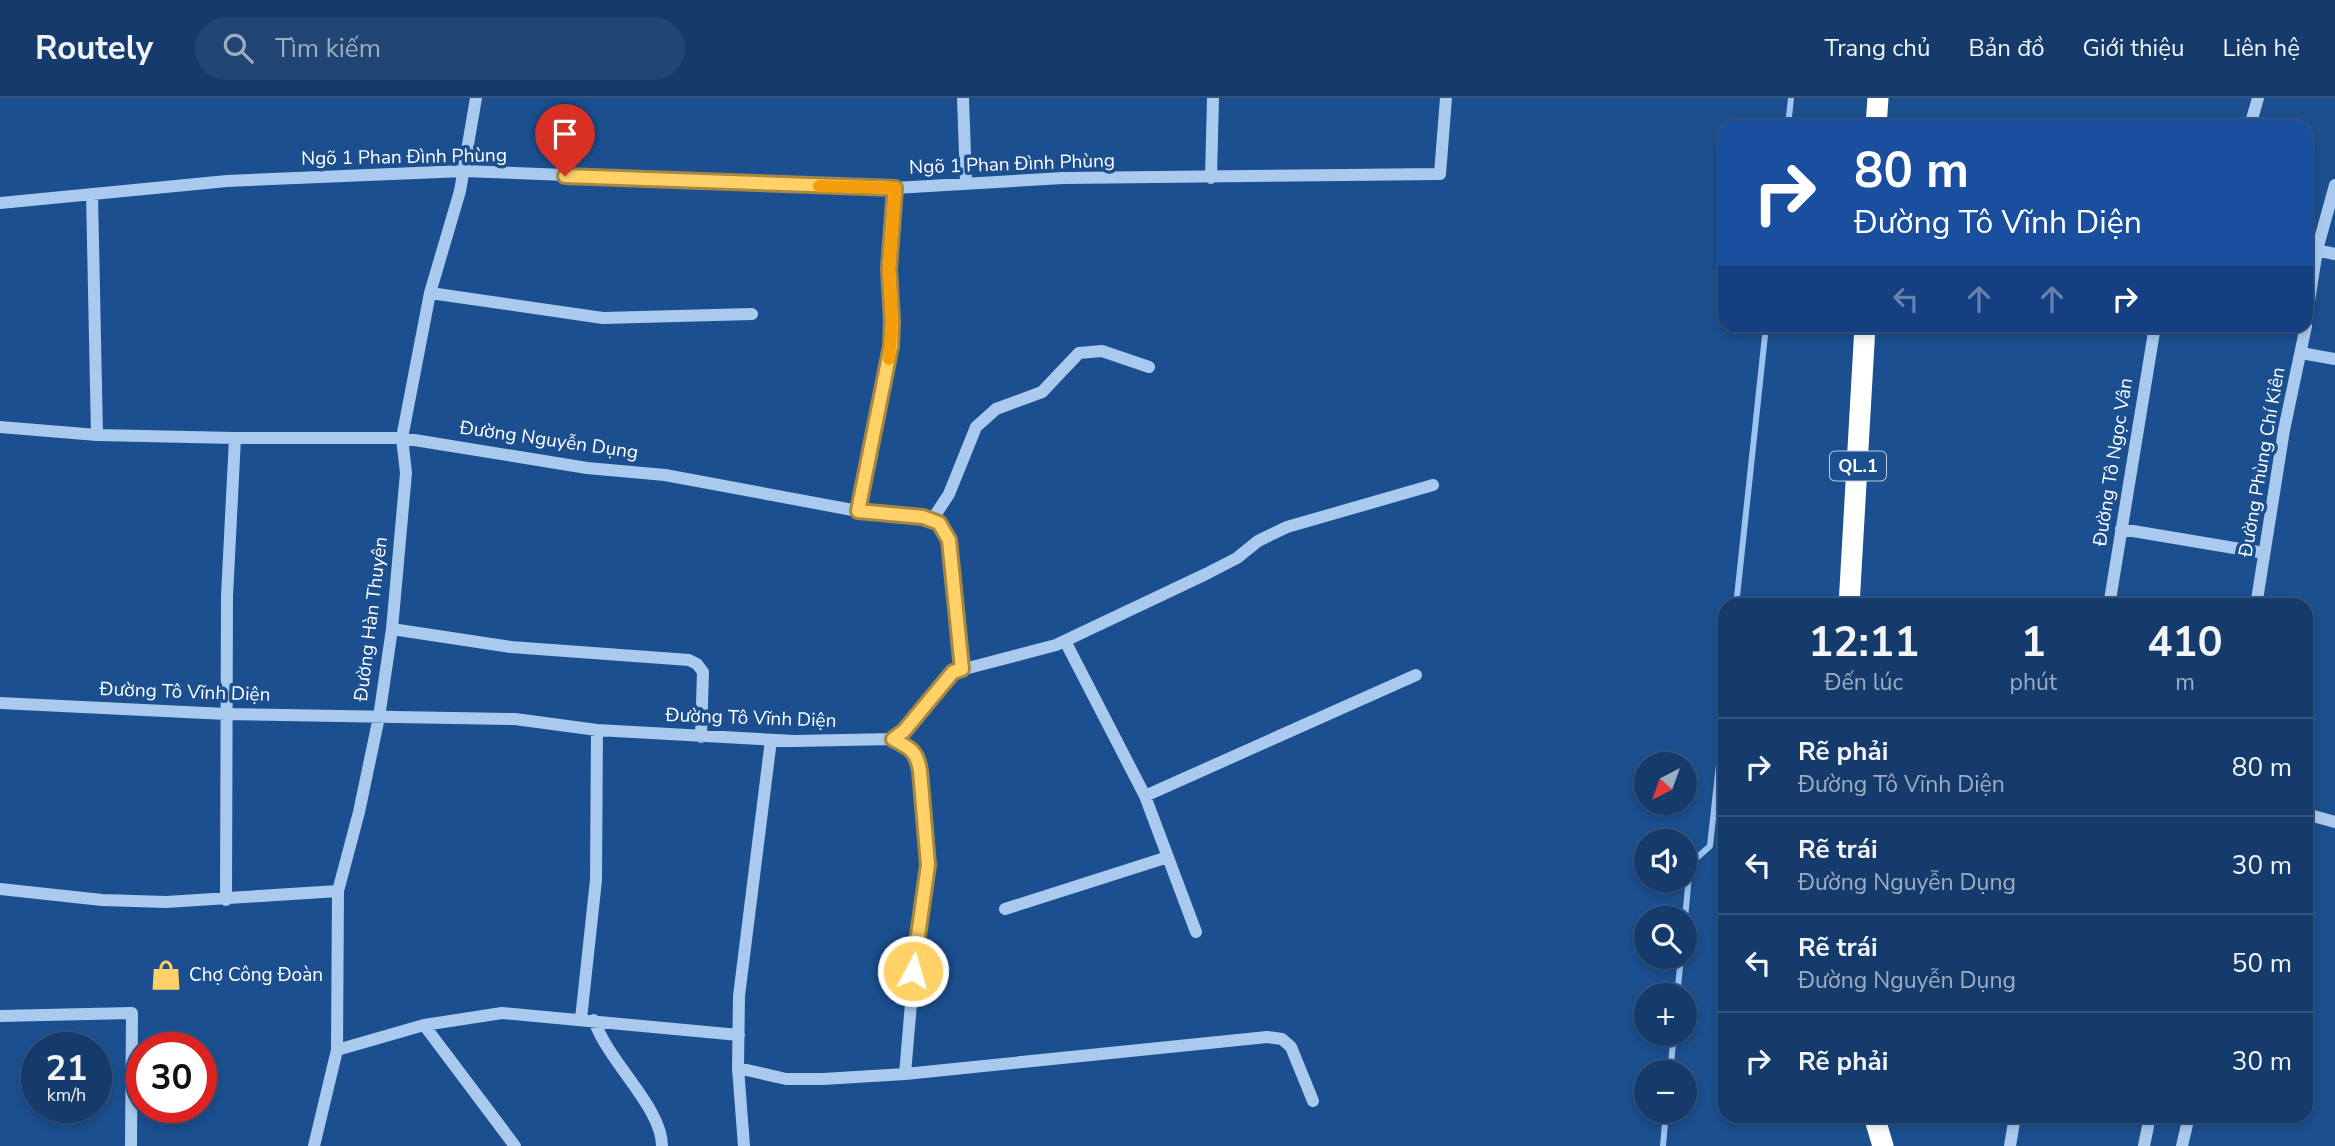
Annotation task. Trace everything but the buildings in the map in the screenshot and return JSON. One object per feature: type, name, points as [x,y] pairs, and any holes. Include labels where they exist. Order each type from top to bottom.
[{"type":"highway","points":[[1876,119],[1878,98]]},
{"type":"highway","name":"QL.1","points":[[1849,598],[1865,333]]},
{"type":"highway","points":[[1876,1123],[1883,1146]]},
{"type":"street","name":"Đường Hàn Thuyên","points":[[314,1146],[337,1050],[338,891],[359,812],[379,717],[392,629],[406,473],[402,438],[430,293],[464,171],[477,98]]},
{"type":"street","points":[[963,98],[966,182]]},
{"type":"street","points":[[1211,178],[1213,98]]},
{"type":"street","name":"Ngõ 1 Phan Đình Phùng","points":[[0,203],[227,181],[464,171],[895,188],[966,182],[1440,174],[1446,98]]},
{"type":"street","points":[[2252,119],[2258,98]]},
{"type":"street","points":[[2313,246],[2335,186]]},
{"type":"street","points":[[858,511],[891,346],[889,269],[895,188]]},
{"type":"street","points":[[92,194],[97,435]]},
{"type":"street","points":[[2313,249],[2335,254]]},
{"type":"street","points":[[430,293],[603,318],[752,314]]},
{"type":"street","name":"Đường Tô Ngọc Vân","points":[[2110,598],[2154,333]]},
{"type":"street","name":"Đường Phùng Chí Kiên","points":[[2257,598],[2284,430],[2305,333]]},
{"type":"street","points":[[962,669],[949,540],[939,523],[932,520],[949,494],[976,427],[986,415],[1042,392],[1079,353],[1102,351],[1149,366]]},
{"type":"street","points":[[2301,353],[2335,359]]},
{"type":"street","name":"Đường Nguyễn Dụng","points":[[0,427],[97,435],[402,438],[587,468],[665,475],[858,511],[932,520]]},
{"type":"street","points":[[226,900],[227,563],[235,438]]},
{"type":"street","points":[[905,1074],[918,921],[928,865],[918,755],[913,749],[893,739],[904,731],[953,672],[1065,641],[1206,575],[1237,558],[1258,541],[1287,527],[1433,485]]},
{"type":"street","points":[[2121,529],[2264,553]]},
{"type":"street","points":[[392,629],[511,646],[689,660],[698,664],[702,672],[701,737]]},
{"type":"street","points":[[1065,641],[1145,796],[1196,932]]},
{"type":"street","points":[[1145,796],[1416,675]]},
{"type":"street","name":"Đường Tô Vĩnh Diện","points":[[0,703],[226,713],[515,719],[597,730],[771,740],[893,739]]},
{"type":"street","points":[[597,730],[596,880],[588,1020],[659,1124],[662,1146]]},
{"type":"street","points":[[744,1146],[738,1035],[744,953],[771,740]]},
{"type":"street","points":[[2313,816],[2335,822]]},
{"type":"street","points":[[1005,909],[1168,857]]},
{"type":"street","points":[[0,889],[102,900],[226,900],[338,891]]},
{"type":"street","points":[[0,1016],[132,1013],[131,1146]]},
{"type":"street","points":[[337,1050],[424,1025],[502,1013],[738,1035]]},
{"type":"street","points":[[424,1025],[515,1146]]},
{"type":"street","points":[[738,1068],[786,1079],[905,1074],[1267,1037],[1282,1040],[1291,1047],[1314,1101]]},
{"type":"street","points":[[2010,1146],[2014,1123]]},
{"type":"street","points":[[2144,1146],[2149,1123]]},
{"type":"street","points":[[2182,1146],[2187,1123]]},
{"type":"waterway","points":[[1789,119],[1791,98]]},
{"type":"waterway","points":[[1737,598],[1765,333]]},
{"type":"waterway","points":[[1686,906],[1690,864],[1710,846],[1718,773]]},
{"type":"waterway","points":[[1678,983],[1680,969]]},
{"type":"waterway","points":[[1671,1060],[1673,1046]]},
{"type":"waterway","points":[[1663,1146],[1665,1123]]},
{"type":"slow traffic","points":[[819,186],[895,188],[889,269],[892,321],[889,359]]},
{"type":"place","name":"Chợ Công Đoàn","points":[[166,975]]},
{"type":"route","points":[[565,176],[895,188],[889,269],[891,346],[858,511],[923,517],[939,523],[949,540],[962,669],[953,672],[904,731],[893,739],[913,749],[918,755],[920,771],[928,865],[913,971]]}]
